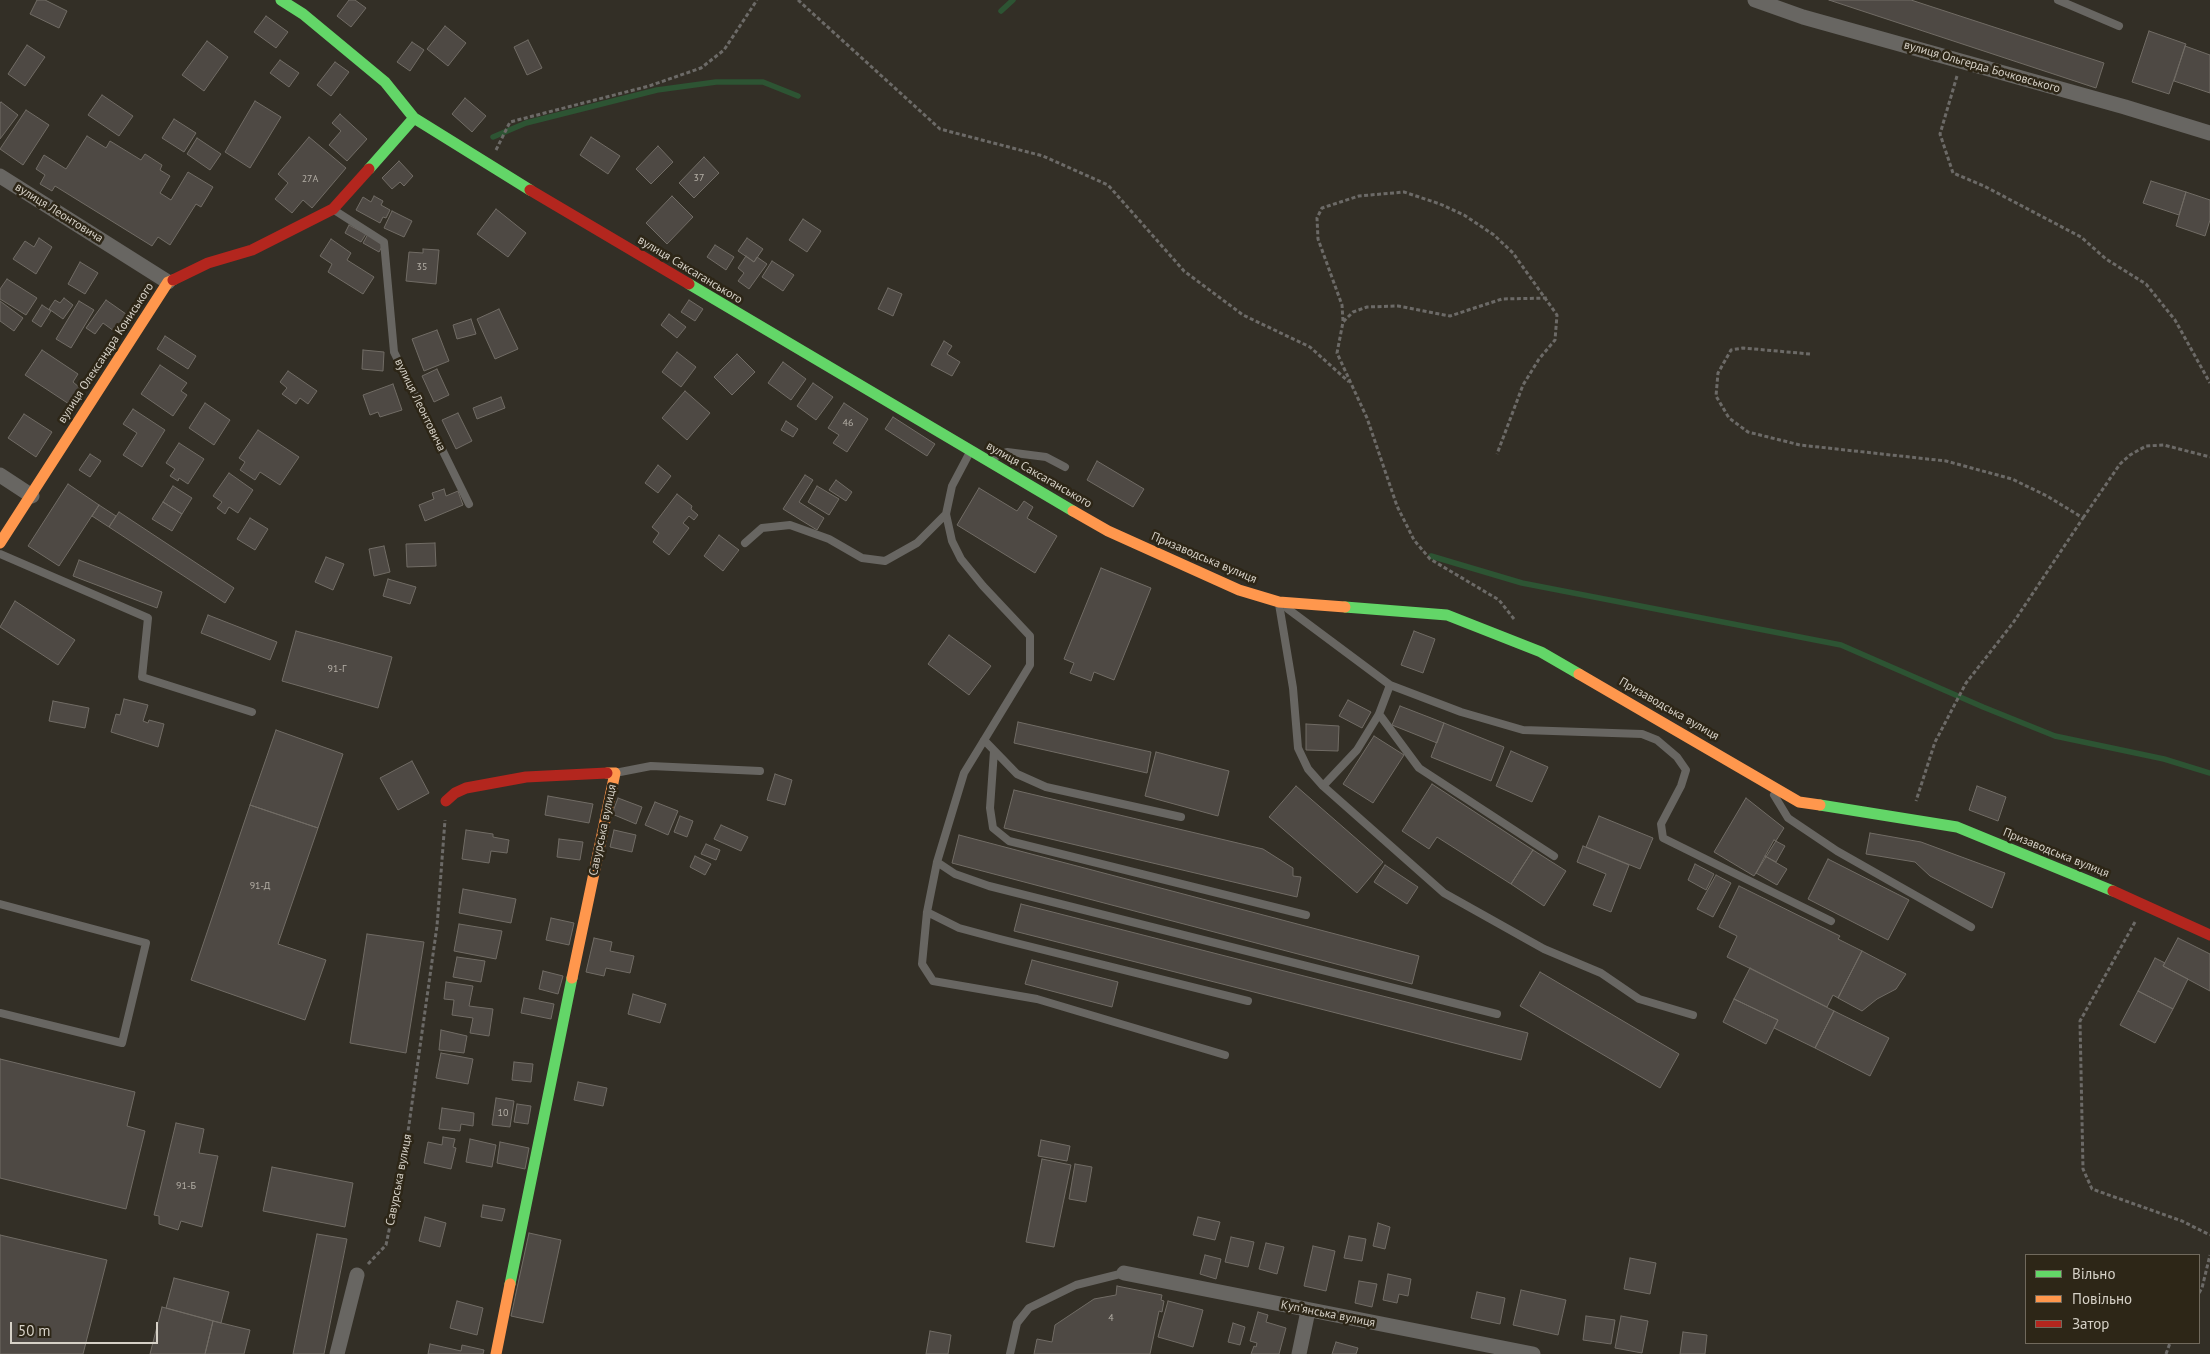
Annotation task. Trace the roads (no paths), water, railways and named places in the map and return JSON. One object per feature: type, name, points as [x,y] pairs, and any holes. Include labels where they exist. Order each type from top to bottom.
[{"type":"street","name":"вулиця Саксаганського","points":[[281,0],[303,14],[385,82],[414,118],[488,166],[1108,531]]},
{"type":"street","name":"вулиця Ольгерда Бочковського","points":[[1755,0],[1803,17],[2126,107],[2210,134]]},
{"type":"street","name":"вулиця Олександра Кониського","points":[[0,543],[168,282],[208,263],[252,250],[333,209],[414,118]]},
{"type":"street","name":"вулиця Леонтовича","points":[[0,176],[168,282]]},
{"type":"street","points":[[0,475],[32,496]]},
{"type":"street","name":"Призаводська вулиця","points":[[1108,531],[1239,590],[1279,602],[1447,615],[1541,652],[1683,747],[1741,766],[1768,786],[1799,802],[1910,818],[1957,827],[2144,904],[2210,935]]},
{"type":"street","name":"Савурська вулиця","points":[[446,802],[455,793],[466,788],[526,777],[616,773],[540,1128],[496,1354]]},
{"type":"street","name":"Купʼянська вулиця","points":[[1124,1273],[1308,1311],[1533,1354]]},
{"type":"street","points":[[337,1354],[357,1275]]},
{"type":"street","points":[[1299,1354],[1308,1311]]},
{"type":"lane","points":[[2058,0],[2119,26]]},
{"type":"lane","name":"вулиця Леонтовича","points":[[333,209],[384,242],[394,352],[469,504]]},
{"type":"lane","points":[[970,451],[952,486],[946,514],[952,541],[962,559],[1030,636],[1030,664],[964,773],[937,862],[927,912],[922,964],[933,981],[1037,999],[1225,1056]]},
{"type":"lane","points":[[985,460],[1006,452],[1046,457],[1065,467]]},
{"type":"lane","points":[[744,543],[762,528],[790,525],[829,538],[862,558],[885,560],[917,543],[946,514]]},
{"type":"lane","points":[[0,554],[148,618],[142,677],[252,712]]},
{"type":"lane","points":[[1279,602],[1390,685],[1461,712],[1523,730],[1642,734],[1683,747],[1686,770],[1661,824],[1663,838],[1831,921]]},
{"type":"lane","points":[[1279,602],[1293,688],[1298,748],[1308,769],[1323,786],[1444,893],[1544,949],[1601,973],[1639,999],[1693,1014]]},
{"type":"lane","points":[[1323,786],[1357,750],[1378,714],[1390,685]]},
{"type":"lane","points":[[1378,714],[1420,768],[1554,856]]},
{"type":"lane","points":[[984,740],[1017,774],[1046,787],[1181,817]]},
{"type":"lane","points":[[994,751],[990,808],[992,828],[1009,840],[1306,915]]},
{"type":"lane","points":[[616,773],[652,766],[760,771]]},
{"type":"lane","points":[[1768,786],[1788,818],[1837,851],[1971,927]]},
{"type":"lane","points":[[937,862],[955,874],[989,886],[1496,1014]]},
{"type":"lane","points":[[0,904],[146,943],[122,1043],[0,1013]]},
{"type":"lane","points":[[927,912],[959,928],[1248,1001]]},
{"type":"lane","points":[[1010,1354],[1017,1323],[1029,1308],[1076,1285],[1124,1273]]},
{"type":"waterway","points":[[1001,11],[1013,0]]},
{"type":"waterway","points":[[493,137],[526,123],[657,90],[716,82],[763,82],[798,96]]},
{"type":"waterway","points":[[1431,556],[1522,583],[1841,645],[2055,736],[2164,759],[2210,773]]}]
